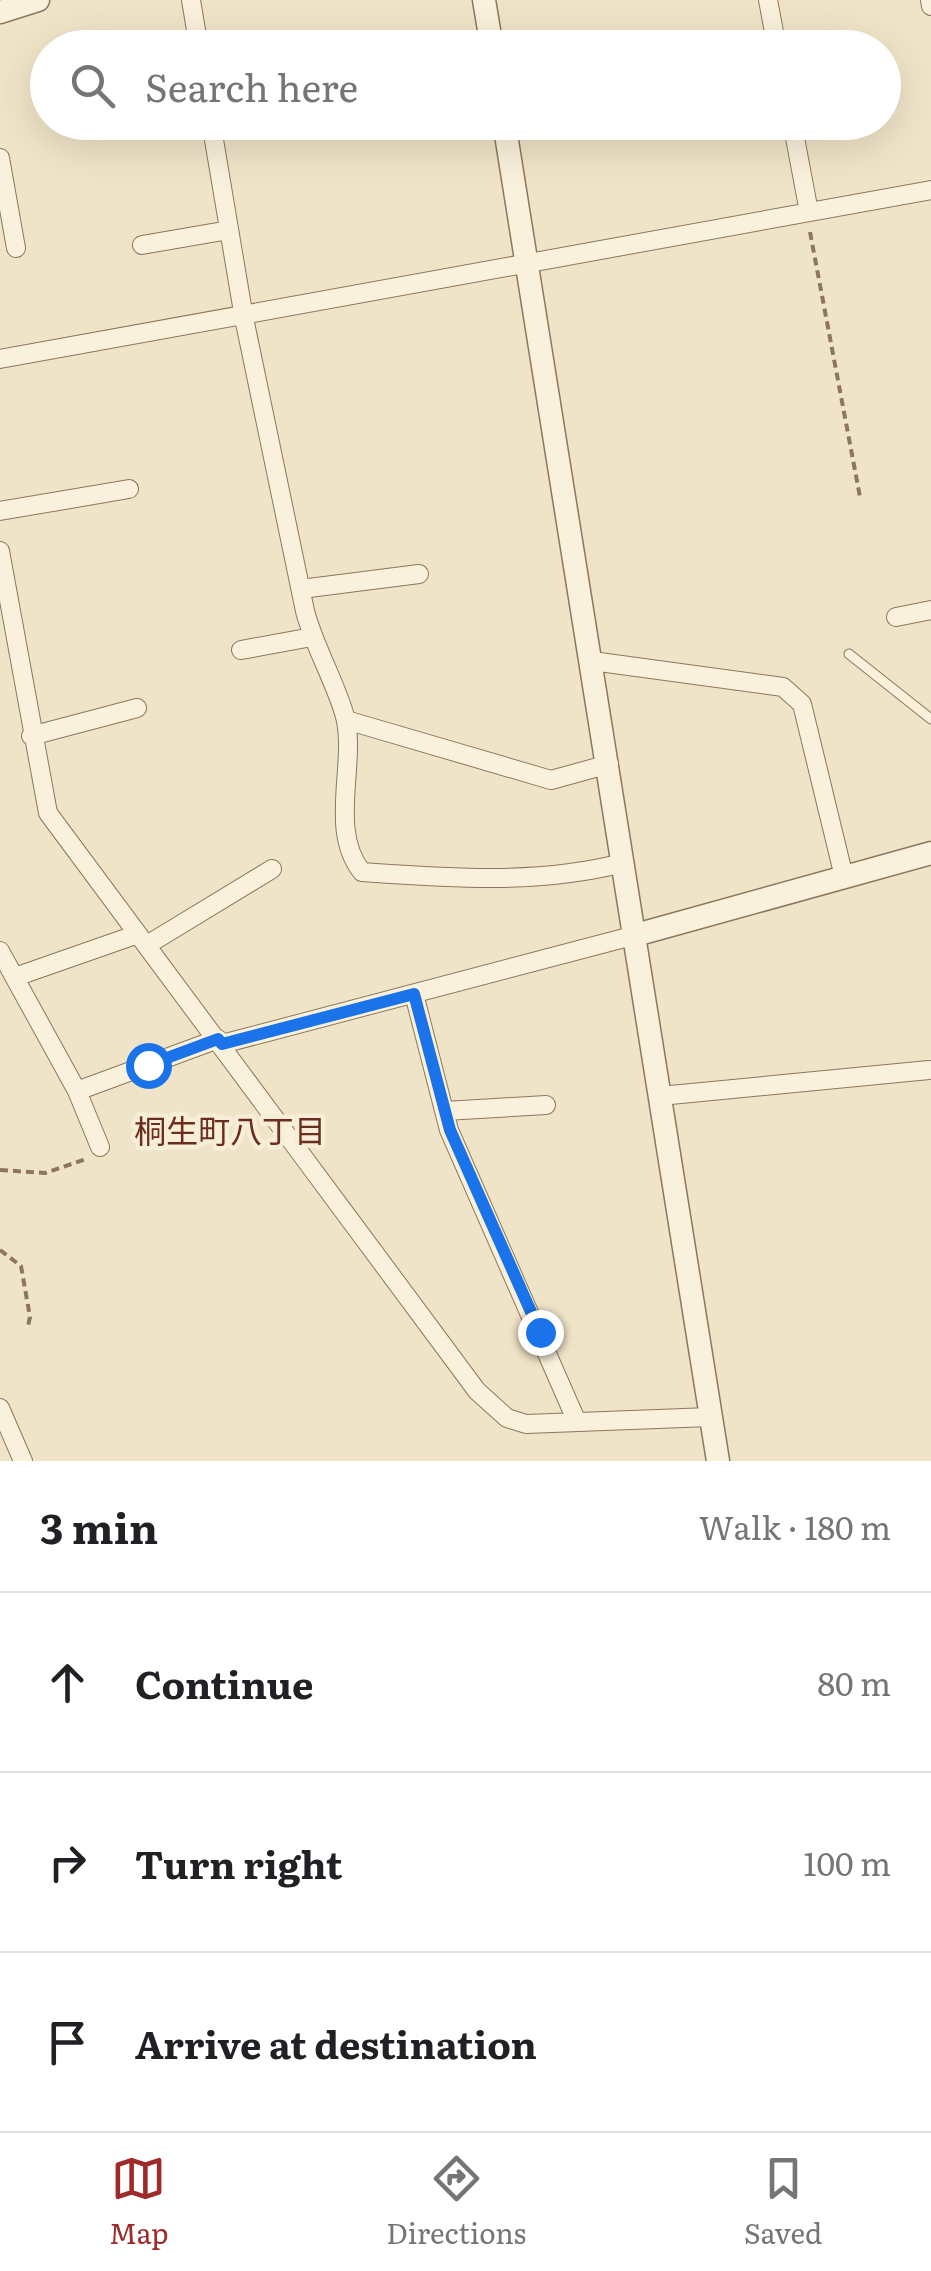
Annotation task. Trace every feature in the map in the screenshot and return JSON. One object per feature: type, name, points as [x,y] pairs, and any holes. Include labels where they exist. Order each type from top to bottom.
[{"type":"street","points":[[0,12],[38,0]]},
{"type":"street","points":[[191,0],[195,30]]},
{"type":"street","points":[[484,0],[489,30]]},
{"type":"street","points":[[768,0],[774,30]]},
{"type":"street","points":[[214,140],[244,318],[300,590],[312,637],[346,720],[346,833],[354,862],[362,872],[492,881],[591,871],[623,863]]},
{"type":"street","points":[[507,140],[718,1461]]},
{"type":"street","points":[[795,140],[808,212]]},
{"type":"street","points":[[0,158],[16,248]]},
{"type":"street","points":[[0,359],[244,318],[931,190]]},
{"type":"street","points":[[142,245],[229,230]]},
{"type":"street","points":[[0,512],[130,489]]},
{"type":"street","points":[[0,551],[48,813],[478,1392],[507,1418],[526,1424],[710,1417]]},
{"type":"street","points":[[300,590],[419,574]]},
{"type":"street","points":[[896,617],[931,610]]},
{"type":"street","points":[[242,650],[312,637]]},
{"type":"street","points":[[592,661],[782,687],[802,704],[844,878]]},
{"type":"street","points":[[31,736],[137,708]]},
{"type":"street","points":[[346,720],[551,780],[609,764]]},
{"type":"street","points":[[77,1091],[220,1042],[414,994],[931,853]]},
{"type":"street","points":[[15,978],[143,940],[272,869]]},
{"type":"street","points":[[0,951],[77,1091],[100,1147]]},
{"type":"street","points":[[414,994],[445,1111],[577,1422]]},
{"type":"street","points":[[660,1096],[928,1070]]},
{"type":"street","points":[[445,1111],[546,1104]]},
{"type":"street","points":[[0,1408],[23,1461]]},
{"type":"lane","points":[[850,654],[931,719]]},
{"type":"path","points":[[808,212],[860,497]]},
{"type":"path","points":[[0,1170],[45,1173],[102,1154],[100,1147]]},
{"type":"path","points":[[0,1250],[21,1266],[30,1317],[28,1326]]},
{"type":"district","name":"桐生町八丁目","points":[[230,1129]]},
{"type":"route","points":[[148,1065],[218,1039],[222,1044],[414,994],[450,1130],[540,1332]]}]
